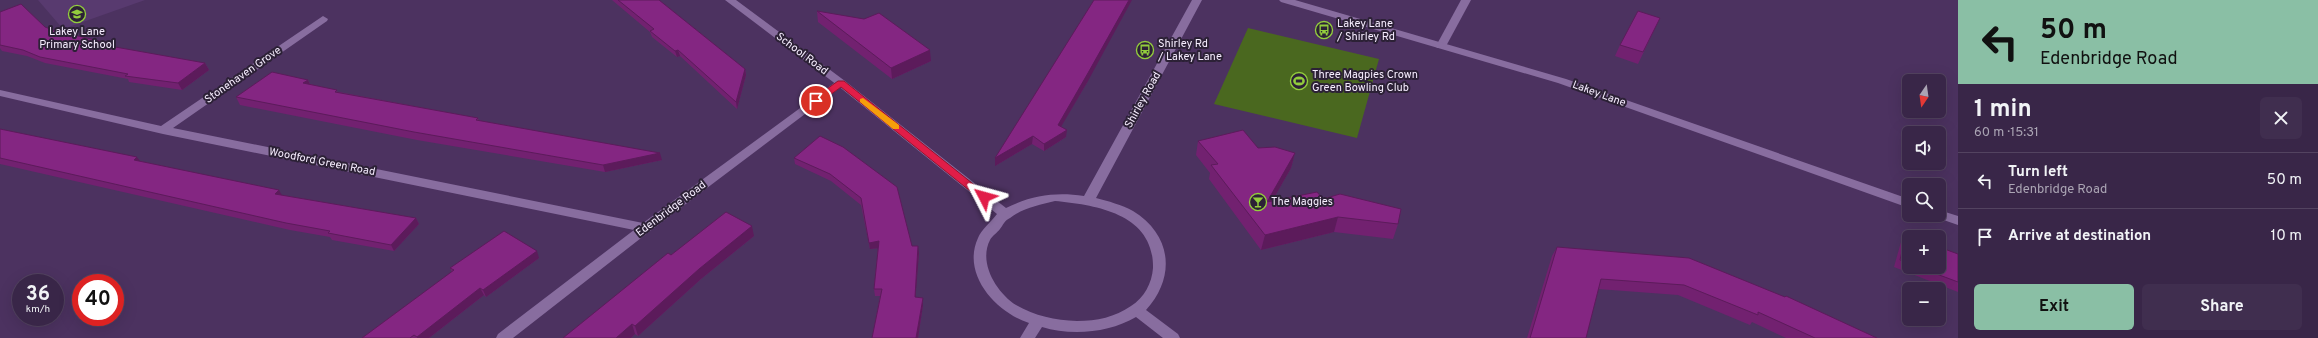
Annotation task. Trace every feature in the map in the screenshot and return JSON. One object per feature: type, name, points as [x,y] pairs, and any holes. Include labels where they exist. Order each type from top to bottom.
[{"type":"street","name":"School Road","points":[[730,0],[841,83],[1005,214]]},
{"type":"street","name":"Shirley Road","points":[[1088,199],[1198,0]]},
{"type":"street","name":"Lakey Lane","points":[[1284,0],[1562,80],[1902,201]]},
{"type":"street","points":[[1441,46],[1466,0]]},
{"type":"street","name":"Stonehaven Grove","points":[[163,130],[323,19]]},
{"type":"street","name":"Edenbridge Road","points":[[503,338],[645,228],[841,83]]},
{"type":"street","name":"Woodford Green Road","points":[[0,93],[163,130],[645,228]]},
{"type":"street","points":[[1055,197],[1088,199],[1128,214],[1144,227],[1156,245],[1161,264],[1160,279],[1151,296],[1136,310],[1110,322],[1093,326],[1062,326],[1038,321],[1011,308],[997,298],[986,282],[980,260],[984,238],[1005,214],[1025,204],[1055,197]]},
{"type":"street","points":[[1946,217],[1958,221]]},
{"type":"street","points":[[1136,310],[1173,338]]},
{"type":"street","points":[[1026,338],[1038,321]]},
{"type":"shaded area","name":"Lakey Lane Primary School","points":[[38,0],[145,0],[63,29]]},
{"type":"green space","name":"Three Magpies Crown Green Bowling Club","points":[[1248,28],[1379,59],[1357,138],[1214,104]]},
{"type":"building","points":[[618,0],[659,0],[745,69],[736,102],[678,50],[675,51],[650,31],[654,29]]},
{"type":"building","points":[[1094,0],[1129,0],[1058,125],[1067,130],[1044,144],[1033,136],[995,158]]},
{"type":"building","points":[[21,4],[45,27],[71,37],[74,35],[108,43],[104,45],[205,63],[178,83],[125,76],[128,74],[40,57],[23,50],[0,45],[0,12]]},
{"type":"building","points":[[817,11],[864,19],[879,13],[930,50],[891,68]]},
{"type":"building","points":[[1638,11],[1660,18],[1643,52],[1620,45]]},
{"type":"building","points":[[272,72],[308,80],[303,83],[337,90],[335,92],[478,118],[476,120],[660,153],[603,165],[414,132],[236,97]]},
{"type":"building","points":[[0,129],[137,157],[134,160],[279,190],[275,194],[416,218],[391,245],[328,233],[330,231],[286,223],[0,158]]},
{"type":"building","points":[[1243,130],[1258,148],[1275,147],[1295,153],[1267,202],[1317,192],[1323,199],[1340,194],[1401,209],[1398,224],[1338,217],[1265,235],[1211,165],[1218,164],[1198,141]]},
{"type":"building","points":[[820,136],[843,147],[897,187],[912,246],[918,246],[915,297],[923,298],[916,338],[872,338],[882,289],[874,289],[879,241],[869,243],[861,198],[830,174],[794,158]]},
{"type":"building","points":[[726,212],[752,226],[699,269],[635,326],[632,324],[616,338],[563,338],[668,253],[671,255]]},
{"type":"building","points":[[504,231],[537,251],[483,290],[480,288],[417,337],[414,335],[410,338],[362,338],[454,270],[450,268]]},
{"type":"building","points":[[1557,247],[1689,258],[1785,297],[1786,296],[1877,338],[1815,338],[1758,312],[1758,315],[1684,285],[1601,279],[1586,338],[1530,338]]},
{"type":"building","points":[[1946,250],[1958,254],[1958,282],[1937,274],[1946,274]]},
{"type":"slow traffic","points":[[863,101],[896,127]]},
{"type":"place","name":"Lakey Lane Primary School","points":[[77,14]]},
{"type":"place","name":"Lakey Lane / Shirley Rd","points":[[1324,30]]},
{"type":"place","name":"Shirley Rd / Lakey Lane","points":[[1145,50]]},
{"type":"place","name":"Three Magpies Crown Green Bowling Club","points":[[1299,81]]},
{"type":"place","name":"The Maggies","points":[[1258,202]]},
{"type":"route","points":[[816,101],[841,83],[984,197]]}]
